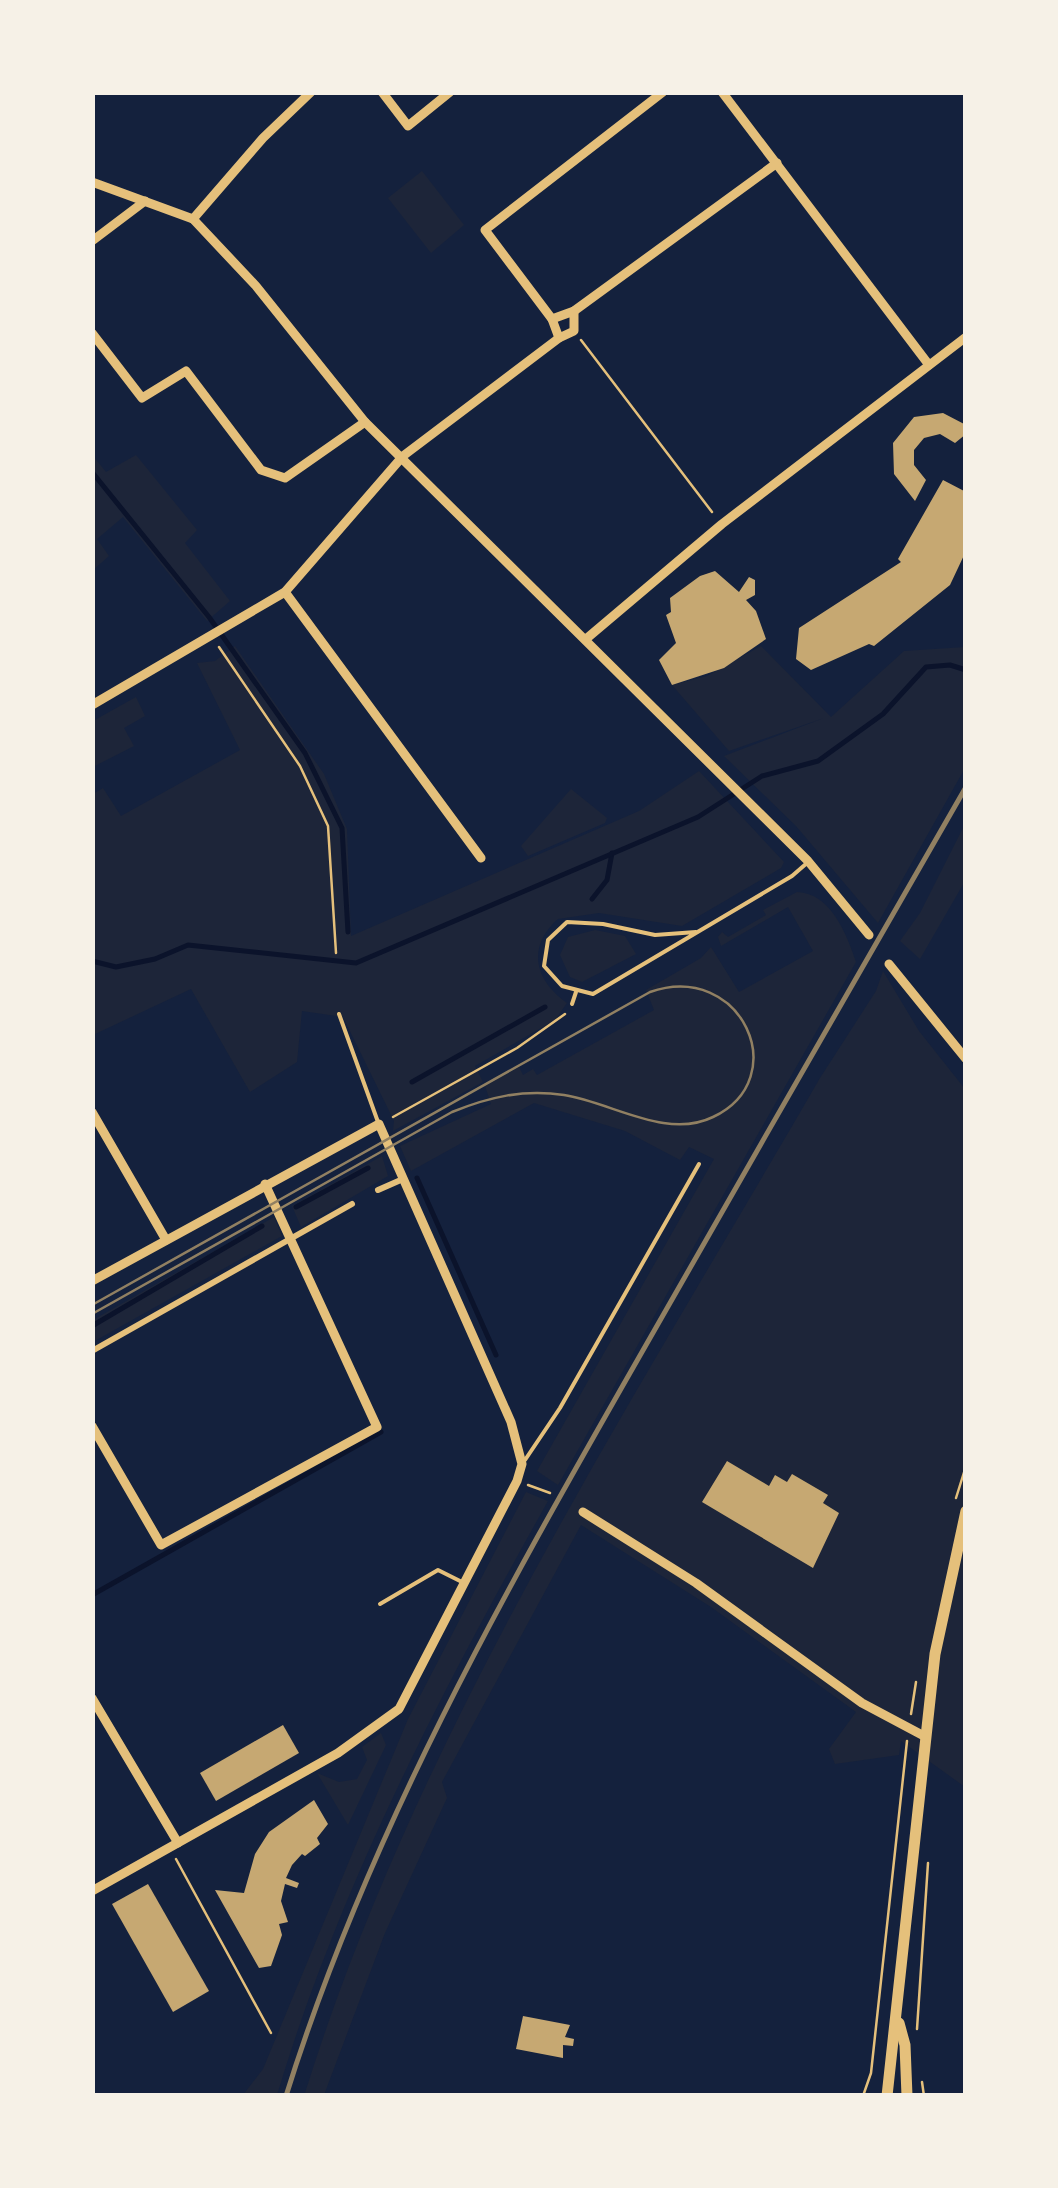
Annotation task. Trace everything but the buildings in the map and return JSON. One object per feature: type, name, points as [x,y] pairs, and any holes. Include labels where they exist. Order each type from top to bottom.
[{"type":"street","points":[[193,219],[263,138],[311,92]]},
{"type":"street","points":[[382,92],[408,126],[450,92]]},
{"type":"street","points":[[559,338],[552,320],[485,230],[662,92]]},
{"type":"street","points":[[722,92],[929,365]]},
{"type":"street","points":[[552,320],[574,312],[777,164]]},
{"type":"street","points":[[92,182],[193,219],[256,286],[365,422],[808,861],[869,935]]},
{"type":"street","points":[[92,241],[145,201]]},
{"type":"street","points":[[92,705],[285,592],[403,456],[559,338],[574,331],[574,312]]},
{"type":"street","points":[[92,332],[142,398],[186,371],[260,470],[285,478],[365,422]]},
{"type":"street","points":[[586,639],[722,524],[966,337]]},
{"type":"street","points":[[285,592],[481,858]]},
{"type":"street","points":[[889,964],[966,1059]]},
{"type":"street","points":[[92,1112],[166,1240]]},
{"type":"street","points":[[92,1281],[379,1124],[510,1422],[522,1464],[517,1481],[398,1709],[381,1725],[92,1891]]},
{"type":"street","points":[[378,1190],[403,1178]]},
{"type":"street","points":[[92,1426],[161,1546],[377,1427],[265,1184]]},
{"type":"street","points":[[92,1351],[352,1204]]},
{"type":"street","points":[[888,2096],[899,2023],[924,1736],[935,1654],[966,1511]]},
{"type":"street","points":[[583,1512],[696,1583],[862,1703],[924,1736]]},
{"type":"street","points":[[92,1698],[174,1845]]},
{"type":"street","points":[[899,2023],[905,2045],[907,2096]]},
{"type":"lane","points":[[696,932],[655,935],[586,922],[560,925],[548,940],[544,966],[552,978],[576,992],[592,994],[696,932],[808,861]]},
{"type":"lane","points":[[572,1004],[576,992]]},
{"type":"lane","points":[[339,1014],[379,1124]]},
{"type":"lane","points":[[522,1464],[560,1408],[699,1164]]},
{"type":"lane","points":[[380,1604],[438,1570],[464,1583]]},
{"type":"path","points":[[574,331],[722,524]]},
{"type":"path","points":[[217,635],[300,766],[328,826],[336,952]]},
{"type":"path","points":[[379,1124],[544,1032],[572,1004]]},
{"type":"path","points":[[517,1481],[550,1494]]},
{"type":"path","points":[[174,1845],[271,2033]]},
{"type":"path","points":[[916,2039],[928,1860]]},
{"type":"path","points":[[921,2077],[924,2096]]},
{"type":"shaded area","points":[[422,171],[464,225],[431,253],[388,198]]},
{"type":"shaded area","points":[[136,455],[197,530],[185,543],[230,601],[207,621],[123,517],[97,539],[109,556],[93,570],[93,456],[106,472]]},
{"type":"shaded area","points":[[235,646],[324,774],[347,829],[351,936],[639,811],[699,771],[784,862],[781,868],[682,926],[599,913],[558,919],[541,941],[538,952],[538,963],[548,985],[567,1003],[555,1020],[475,1066],[483,1082],[393,1131],[394,1121],[343,1017],[302,1011],[297,1062],[250,1092],[191,989],[93,1035],[93,794],[103,788],[121,816],[240,750],[197,663],[215,661]]},
{"type":"shaded area","points":[[761,646],[831,717],[904,651],[965,647],[965,768],[878,923],[796,826],[724,756],[824,718],[729,751],[672,685],[707,676]]},
{"type":"shaded area","points":[[136,697],[145,716],[124,728],[134,746],[93,767],[93,721]]},
{"type":"shaded area","points":[[571,789],[607,818],[605,823],[528,856],[521,846]]},
{"type":"shaded area","points":[[965,824],[965,881],[920,959],[900,941],[920,913]]},
{"type":"shaded area","points":[[797,892],[809,894],[828,907],[856,962],[558,1485],[537,1471],[714,1159],[689,1147],[680,1160],[625,1131],[534,1103],[411,1171],[400,1146],[491,1104],[485,1086],[519,1067],[523,1075],[533,1069],[537,1075],[654,1010],[646,990],[701,958],[711,947],[739,992],[813,951],[788,907],[721,946],[718,937],[722,932],[728,937],[766,915],[763,910]]},
{"type":"shaded area","points":[[595,930],[625,936],[636,954],[582,982],[570,977],[560,955],[568,937]]},
{"type":"shaded area","points":[[883,971],[919,1031],[965,1089],[965,1787],[901,1741],[899,1755],[835,1764],[829,1749],[856,1712],[711,1607],[581,1525],[442,1782],[447,1798],[385,1933],[324,2095],[304,2096],[351,1961],[406,1829],[467,1700],[603,1448],[820,1078],[876,991]]},
{"type":"shaded area","points":[[382,1156],[388,1176],[301,1227],[292,1206]]},
{"type":"shaded area","points":[[274,1217],[282,1236],[93,1342],[93,1320]]},
{"type":"shaded area","points":[[526,1492],[548,1501],[469,1645],[362,1865],[302,2017],[277,2095],[243,2095],[263,2069],[408,1719]]},
{"type":"shaded area","points":[[381,1733],[386,1745],[348,1825],[317,1773],[339,1782],[357,1779],[367,1760],[362,1747]]},
{"type":"waterway","points":[[92,472],[209,617],[305,753],[342,828],[348,932]]},
{"type":"waterway","points":[[92,961],[116,967],[155,959],[188,945],[356,963],[698,817],[762,776],[818,761],[883,714],[926,667],[950,665],[966,670]]},
{"type":"waterway","points":[[592,899],[607,880],[612,853]]},
{"type":"waterway","points":[[412,1082],[545,1007]]},
{"type":"waterway","points":[[296,1207],[368,1168]]},
{"type":"waterway","points":[[417,1178],[496,1355]]},
{"type":"waterway","points":[[92,1326],[262,1226]]},
{"type":"waterway","points":[[92,1595],[381,1432]]},
{"type":"tram line","points":[[92,1305],[650,992],[682,987],[710,993],[732,1007],[746,1028],[753,1052],[751,1077],[738,1099],[713,1117],[695,1123],[658,1122],[549,1093],[479,1102],[452,1112],[92,1314]]},
{"type":"railway","points":[[286,2096],[356,1903],[488,1627],[966,787]]}]
